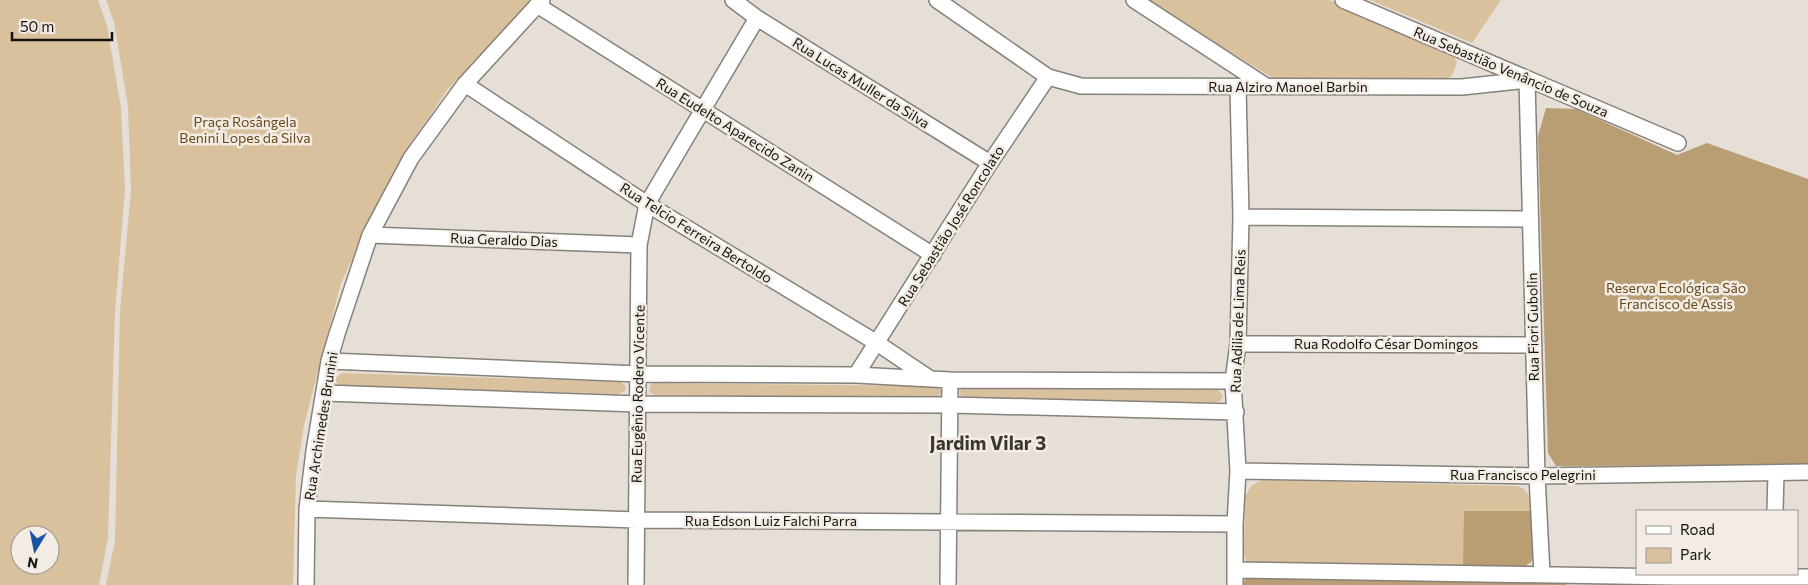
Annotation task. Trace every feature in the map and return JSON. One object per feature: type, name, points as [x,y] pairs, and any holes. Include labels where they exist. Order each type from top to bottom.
[{"type":"street","name":"Rua Lucas Muller da Silva","points":[[732,0],[756,18],[990,163]]},
{"type":"street","name":"Rua Alziro Manoel Barbin","points":[[937,0],[1048,77],[1081,86],[1462,87],[1527,80]]},
{"type":"street","points":[[1134,0],[1266,86]]},
{"type":"street","name":"Rua Sebastião Venâncio de Souza","points":[[1343,0],[1678,144]]},
{"type":"street","name":"Rua Archimedes Brunini","points":[[306,585],[308,509],[314,451],[329,361],[370,235],[411,158],[465,84],[540,2]]},
{"type":"street","name":"Rua Eudelto Aparecido Zanin","points":[[540,2],[703,109],[933,255]]},
{"type":"street","name":"Rua Eugênio Rodero Vicente","points":[[636,585],[639,245],[647,204],[756,18]]},
{"type":"street","name":"Rua Sebastião José Roncolato","points":[[856,375],[990,163],[1048,77]]},
{"type":"street","name":"Rua Fiori Gubolin","points":[[1527,80],[1533,345],[1542,574]]},
{"type":"street","name":"Rua Telcio Ferreira Bertoldo","points":[[465,84],[647,204],[930,379]]},
{"type":"street","name":"Rua Adilia de Lima Reis","points":[[1236,578],[1235,524],[1238,472],[1233,381],[1238,344],[1241,217],[1238,87]]},
{"type":"street","points":[[1241,217],[1530,218]]},
{"type":"street","name":"Rua Geraldo Dias","points":[[370,235],[639,245]]},
{"type":"street","name":"Rua Rodolfo César Domingos","points":[[1238,344],[1533,345]]},
{"type":"street","points":[[329,361],[638,374],[856,375],[950,380],[1233,381]]},
{"type":"street","points":[[948,585],[950,380]]},
{"type":"street","points":[[325,393],[638,404],[950,405],[1236,412]]},
{"type":"street","name":"Rua Francisco Pelegrini","points":[[1238,472],[1537,476],[1808,472]]},
{"type":"street","points":[[1775,510],[1776,472]]},
{"type":"street","name":"Rua Edson Luiz Falchi Parra","points":[[308,509],[637,520],[1235,524]]},
{"type":"street","points":[[1236,578],[1542,574],[1585,580],[1675,581],[1808,578]]},
{"type":"green space","points":[[0,0],[98,0],[107,26],[121,108],[125,190],[115,312],[108,538],[99,585],[0,585]]},
{"type":"green space","name":"Praça Rosângela Benini Lopes da Silva","points":[[106,0],[532,0],[448,89],[407,149],[381,197],[341,283],[304,425],[296,476],[293,585],[106,585],[115,541],[120,311],[131,191],[128,106],[114,22]]},
{"type":"green space","points":[[1145,0],[1329,0],[1445,49],[1453,55],[1457,62],[1452,76],[1444,80],[1289,80],[1273,78]]},
{"type":"green space","points":[[1370,0],[1501,0],[1472,43]]},
{"type":"green space","name":"Reserva Ecológica São Francisco de Assis","points":[[1546,108],[1576,109],[1677,155],[1707,143],[1808,179],[1808,465],[1556,466],[1548,453],[1538,136]]},
{"type":"green space","points":[[342,373],[620,382],[625,385],[626,390],[619,394],[343,386],[338,385],[336,382],[336,378]]},
{"type":"green space","points":[[651,384],[935,386],[941,390],[941,394],[934,399],[655,395],[649,392]]},
{"type":"green space","points":[[970,387],[1218,390],[1223,396],[1220,402],[969,401],[961,397],[959,391]]},
{"type":"green space","points":[[1262,480],[1517,486],[1524,489],[1530,497],[1535,551],[1531,562],[1522,568],[1256,566],[1246,561],[1244,554],[1245,497],[1251,486]]},
{"type":"green space","points":[[1464,511],[1531,511],[1535,551],[1531,562],[1522,568],[1463,568]]},
{"type":"green space","points":[[1256,576],[1561,583],[1568,585],[1243,585],[1245,579]]},
{"type":"district","name":"Jardim Vilar 3","points":[[988,443]]}]
